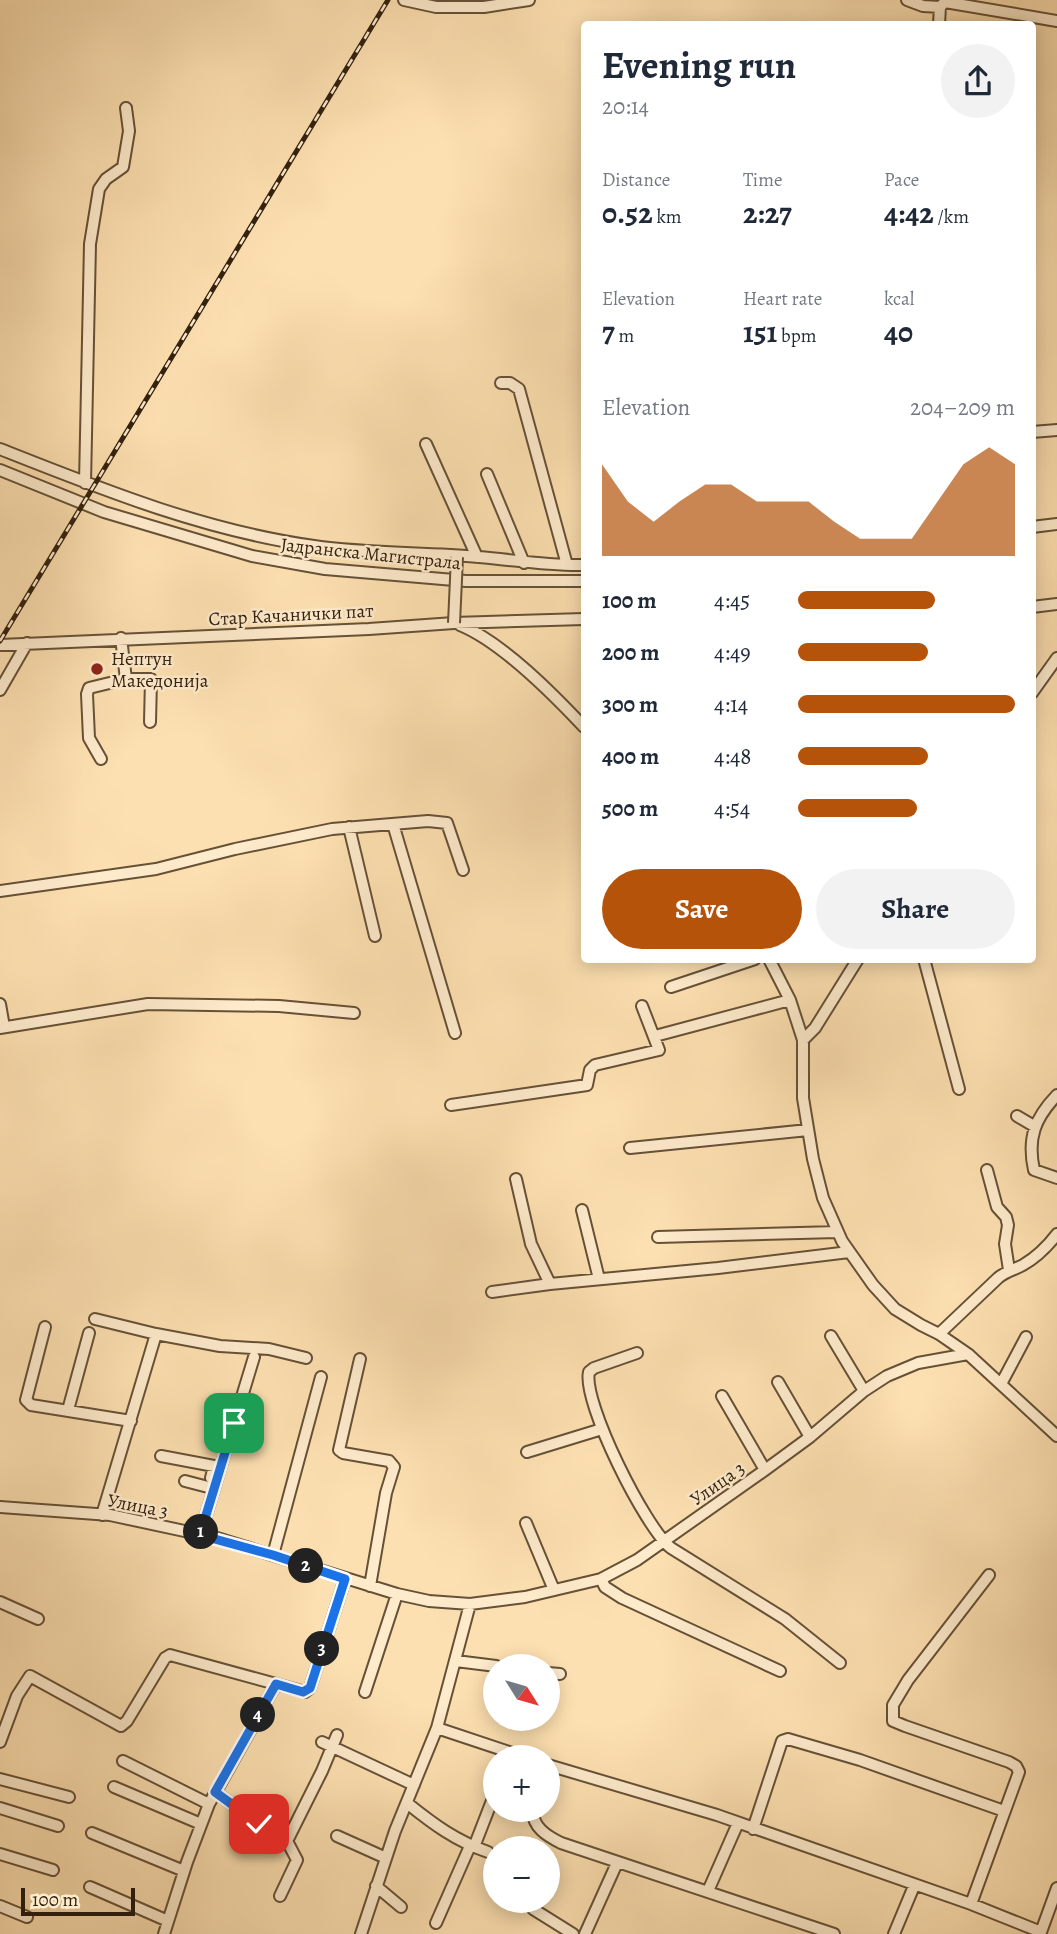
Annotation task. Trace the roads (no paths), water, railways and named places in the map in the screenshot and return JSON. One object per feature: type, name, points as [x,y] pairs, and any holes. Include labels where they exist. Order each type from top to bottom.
[{"type":"street","points":[[404,0],[436,7],[484,7],[529,0]]},
{"type":"street","points":[[907,0],[923,6],[940,7]]},
{"type":"street","points":[[939,21],[940,7],[945,2],[1057,21]]},
{"type":"street","points":[[85,483],[90,244],[99,188],[106,179],[123,167],[129,131],[126,108]]},
{"type":"street","points":[[501,383],[510,383],[519,389],[567,565]]},
{"type":"street","points":[[1036,432],[1057,430]]},
{"type":"street","points":[[426,444],[477,556]]},
{"type":"street","points":[[0,449],[85,483],[176,514],[270,538],[344,550],[477,556],[524,563],[581,565]]},
{"type":"street","name":"Јадранска Магистрала","points":[[0,468],[104,512],[252,556],[325,569],[467,581],[581,581]]},
{"type":"street","points":[[486,474],[524,563]]},
{"type":"street","points":[[1036,527],[1057,524]]},
{"type":"street","points":[[457,556],[454,622],[477,632],[505,654],[581,724]]},
{"type":"street","points":[[1036,607],[1057,604]]},
{"type":"street","name":"Стар Качанички пат","points":[[0,645],[369,629],[454,622],[581,619]]},
{"type":"street","points":[[121,638],[126,679]]},
{"type":"street","points":[[0,690],[27,643]]},
{"type":"street","points":[[1036,687],[1057,658]]},
{"type":"street","points":[[101,759],[89,738],[86,694],[89,688],[126,679],[151,679],[150,722]]},
{"type":"street","points":[[0,891],[156,869],[332,829],[428,821],[447,823],[463,870]]},
{"type":"street","points":[[393,824],[455,1033]]},
{"type":"street","points":[[349,827],[375,936]]},
{"type":"street","points":[[671,988],[743,963]]},
{"type":"street","points":[[771,963],[790,1000],[803,1040],[803,1089],[808,1130],[824,1198],[849,1252],[895,1309],[968,1354],[1057,1436]]},
{"type":"street","points":[[803,1040],[815,1028],[856,963]]},
{"type":"street","points":[[925,963],[959,1088]]},
{"type":"street","points":[[655,1036],[790,1000]]},
{"type":"street","points":[[0,1004],[2,1027],[148,1004],[279,1006],[354,1013]]},
{"type":"street","points":[[452,1105],[587,1085],[590,1070],[595,1065],[659,1050],[642,1006]]},
{"type":"street","points":[[1056,1177],[1034,1170],[1032,1151],[1034,1126],[1039,1114],[1057,1095]]},
{"type":"street","points":[[1017,1116],[1034,1126]]},
{"type":"street","points":[[630,1148],[808,1130]]},
{"type":"street","points":[[987,1170],[998,1207],[1006,1217],[1008,1225],[1005,1244],[1009,1270]]},
{"type":"street","points":[[516,1179],[531,1244],[550,1284]]},
{"type":"street","points":[[582,1210],[599,1279]]},
{"type":"street","points":[[658,1237],[838,1232]]},
{"type":"street","points":[[939,1334],[1009,1270],[1037,1256],[1057,1234]]},
{"type":"street","points":[[492,1292],[849,1252]]},
{"type":"street","points":[[95,1319],[220,1346],[269,1349],[306,1358]]},
{"type":"street","points":[[45,1326],[26,1400],[31,1405],[131,1421]]},
{"type":"street","points":[[68,1410],[89,1333]]},
{"type":"street","points":[[102,1515],[156,1334]]},
{"type":"street","points":[[831,1336],[864,1391]]},
{"type":"street","points":[[1001,1384],[1026,1337]]},
{"type":"street","points":[[637,1353],[594,1368],[589,1372],[588,1384],[602,1429],[648,1522],[663,1542],[785,1619],[840,1663]]},
{"type":"street","name":"Улица 3","points":[[0,1507],[102,1515],[196,1534],[397,1594],[429,1601],[470,1604],[601,1579],[637,1560],[765,1470],[810,1437],[864,1391],[887,1376],[906,1367],[968,1354]]},
{"type":"street","points":[[196,1534],[254,1357]]},
{"type":"street","points":[[360,1359],[339,1450],[389,1461],[394,1466],[386,1493],[370,1586]]},
{"type":"street","points":[[273,1555],[321,1377]]},
{"type":"street","points":[[778,1382],[810,1437]]},
{"type":"street","points":[[722,1396],[765,1470]]},
{"type":"street","points":[[527,1452],[602,1429]]},
{"type":"street","points":[[162,1456],[214,1466],[196,1534]]},
{"type":"street","points":[[185,1481],[208,1487]]},
{"type":"street","points":[[526,1523],[554,1590]]},
{"type":"street","points":[[971,1905],[1019,1772],[1016,1766],[893,1721],[891,1716],[893,1705],[908,1680],[989,1575]]},
{"type":"street","points":[[0,1742],[18,1696],[30,1676],[121,1726],[127,1721],[165,1658],[170,1655],[299,1692],[308,1691],[345,1579]]},
{"type":"street","points":[[601,1579],[605,1587],[622,1598],[780,1671]]},
{"type":"street","points":[[365,1692],[397,1594]]},
{"type":"street","points":[[0,1602],[38,1619]]},
{"type":"street","points":[[361,1934],[386,1858],[438,1728],[470,1604]]},
{"type":"street","points":[[456,1661],[483,1664]]},
{"type":"street","points":[[164,1934],[209,1804],[276,1684]]},
{"type":"street","points":[[438,1728],[488,1745]]},
{"type":"street","points":[[753,1829],[782,1741],[788,1739],[860,1760],[1004,1811]]},
{"type":"street","points":[[287,1841],[331,1741],[414,1786]]},
{"type":"street","points":[[122,1761],[209,1804]]},
{"type":"street","points":[[560,1769],[738,1823],[1043,1933],[1057,1888]]},
{"type":"street","points":[[0,1779],[69,1797]]},
{"type":"street","points":[[114,1787],[201,1824]]},
{"type":"street","points":[[215,1792],[287,1841],[295,1852],[297,1860],[280,1896]]},
{"type":"street","points":[[407,1803],[440,1829],[483,1850]]},
{"type":"street","points":[[0,1808],[58,1826]]},
{"type":"street","points":[[436,1923],[483,1821]]},
{"type":"street","points":[[536,1822],[546,1835],[572,1847],[834,1934]]},
{"type":"street","points":[[708,1891],[738,1823]]},
{"type":"street","points":[[92,1833],[184,1871]]},
{"type":"street","points":[[337,1836],[386,1858]]},
{"type":"street","points":[[0,1854],[53,1870]]},
{"type":"street","points":[[586,1934],[617,1863]]},
{"type":"street","points":[[376,1886],[401,1907]]},
{"type":"street","points":[[894,1934],[914,1886]]},
{"type":"street","points":[[90,1887],[167,1921]]},
{"type":"street","points":[[0,1906],[27,1917]]},
{"type":"street","points":[[539,1913],[573,1934]]},
{"type":"railway","points":[[0,641],[388,0]]},
{"type":"place","name":"Нептун Македонија","points":[[97,669]]}]
